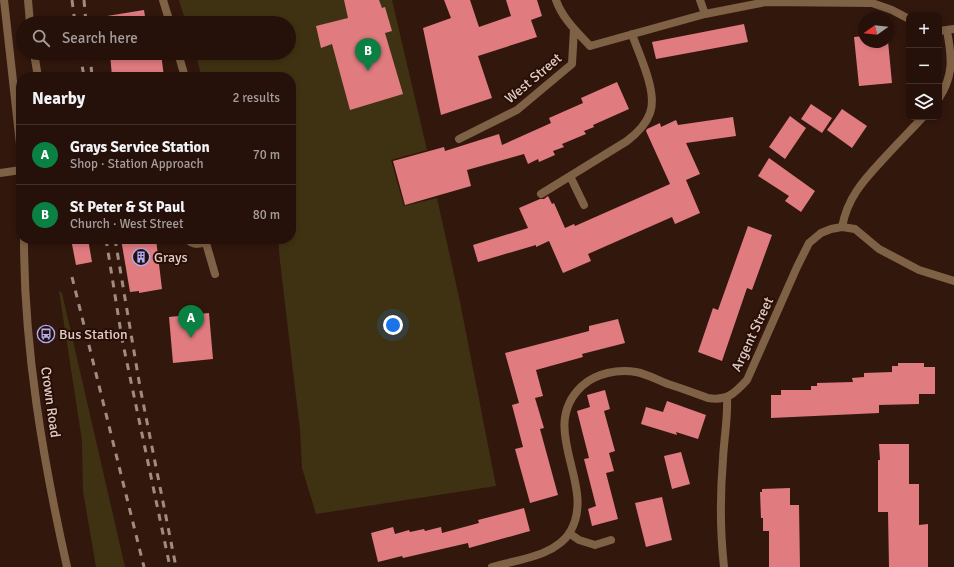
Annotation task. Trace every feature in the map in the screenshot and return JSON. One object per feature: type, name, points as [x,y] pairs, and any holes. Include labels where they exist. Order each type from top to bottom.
[{"type":"street","points":[[4,0],[16,108]]},
{"type":"street","points":[[28,0],[29,16]]},
{"type":"street","points":[[163,0],[168,16]]},
{"type":"street","points":[[556,0],[559,8],[574,29],[590,46],[705,14],[766,2],[872,3],[892,10],[906,17]]},
{"type":"street","points":[[700,0],[705,14]]},
{"type":"street","name":"West Street","points":[[459,139],[517,110],[572,64],[574,29]]},
{"type":"street","points":[[942,93],[949,81],[953,69],[947,30]]},
{"type":"street","points":[[542,194],[627,141],[638,132],[650,113],[652,102],[651,87],[632,34]]},
{"type":"street","points":[[35,60],[37,72]]},
{"type":"street","points":[[180,60],[184,72]]},
{"type":"street","points":[[920,120],[862,181],[853,195],[842,227],[855,229],[879,249],[919,270],[954,281]]},
{"type":"street","points":[[0,173],[16,171]]},
{"type":"street","points":[[570,176],[584,205]]},
{"type":"street","name":"Argent Street","points":[[727,398],[736,392],[747,380],[809,243],[821,233],[831,228],[842,227]]},
{"type":"street","name":"Crown Road","points":[[24,244],[26,310],[31,358],[50,481],[67,567]]},
{"type":"street","points":[[208,244],[215,274]]},
{"type":"street","points":[[492,567],[539,554],[555,547],[569,533],[577,518],[578,499],[564,437],[564,421],[568,404],[577,391],[589,380],[606,373],[622,371],[637,372],[708,398],[718,400],[727,398],[721,501],[724,567]]},
{"type":"street","points":[[569,533],[579,540],[595,544],[611,540]]},
{"type":"shaded area","points":[[179,0],[392,0],[427,150],[391,160],[404,206],[437,198],[459,297],[496,486],[316,514],[302,468],[300,430],[278,244],[296,244],[296,72],[201,72],[197,60],[296,60],[296,16],[184,16]]},
{"type":"shaded area","points":[[59,291],[62,293],[125,567],[96,567],[83,491],[82,441]]},
{"type":"building","points":[[344,0],[379,0],[382,8],[385,7],[392,31],[385,33],[403,94],[350,110],[332,44],[321,48],[316,26],[348,18]]},
{"type":"building","points":[[444,0],[470,0],[479,27],[511,16],[506,0],[537,0],[542,16],[531,20],[537,37],[478,56],[492,98],[441,115],[423,28],[451,18]]},
{"type":"building","points":[[144,10],[145,16],[107,16]]},
{"type":"building","points":[[744,24],[748,42],[656,59],[652,42]]},
{"type":"building","points":[[854,37],[858,37],[858,48],[889,48],[892,83],[859,86]]},
{"type":"building","points":[[111,60],[162,60],[163,72],[112,72]]},
{"type":"building","points":[[617,82],[629,109],[593,125],[594,127],[584,131],[586,134],[562,144],[564,147],[553,151],[555,155],[539,162],[538,159],[528,164],[524,154],[467,170],[471,186],[405,205],[393,161],[444,147],[445,151],[499,134],[502,145],[551,123],[549,118],[583,103],[581,98]]},
{"type":"building","points":[[811,104],[832,118],[822,133],[801,119]]},
{"type":"building","points":[[842,109],[867,126],[852,148],[827,130]]},
{"type":"building","points":[[790,116],[806,128],[785,159],[769,147]]},
{"type":"building","points":[[733,117],[736,136],[686,143],[700,174],[686,180],[700,213],[675,224],[672,217],[588,254],[591,261],[563,273],[549,241],[536,247],[536,245],[478,262],[473,245],[528,228],[519,208],[540,199],[544,199],[548,196],[552,204],[554,203],[565,228],[574,224],[575,226],[670,184],[646,131],[647,129],[660,123],[661,127],[676,120],[678,125]]},
{"type":"building","points":[[769,158],[815,191],[801,212],[785,201],[789,196],[758,176]]},
{"type":"building","points":[[748,226],[772,235],[752,290],[747,288],[722,361],[698,352],[713,308],[718,310]]},
{"type":"building","points":[[72,244],[89,244],[92,262],[76,265]]},
{"type":"building","name":"Grays","points":[[122,244],[157,244],[162,289],[139,293],[139,291],[130,292]]},
{"type":"building","points":[[209,313],[213,359],[173,363],[169,317]]},
{"type":"building","points":[[618,319],[625,343],[582,354],[583,357],[536,370],[543,396],[535,398],[544,428],[540,429],[558,495],[530,503],[515,449],[523,447],[512,405],[519,403],[505,353],[589,331],[589,326]]},
{"type":"building","points":[[898,363],[924,363],[924,367],[935,367],[935,394],[919,394],[919,404],[879,405],[879,413],[771,418],[771,395],[781,395],[781,390],[811,390],[811,386],[817,386],[817,383],[853,382],[852,378],[864,377],[864,373],[892,372],[892,366],[898,366]]},
{"type":"building","points":[[605,390],[610,409],[604,411],[615,451],[609,453],[614,471],[606,473],[618,519],[592,526],[588,509],[596,506],[584,459],[589,458],[577,411],[590,407],[587,395]]},
{"type":"building","points":[[667,401],[706,415],[698,439],[676,432],[677,435],[641,424],[646,407],[663,412]]},
{"type":"building","points":[[879,444],[909,444],[909,484],[919,484],[919,525],[928,524],[928,567],[889,567],[888,512],[878,512],[878,460],[880,460]]},
{"type":"building","points":[[681,452],[690,484],[672,489],[664,456]]},
{"type":"building","points":[[790,488],[790,505],[799,505],[800,567],[769,567],[769,531],[763,531],[760,492],[762,492],[762,489]]},
{"type":"building","points":[[662,497],[672,540],[646,547],[635,503]]},
{"type":"building","points":[[524,508],[530,531],[469,548],[468,543],[403,558],[402,556],[378,562],[371,533],[393,527],[395,534],[409,530],[410,532],[424,529],[425,531],[441,527],[442,533],[479,523],[478,520]]},
{"type":"railway","points":[[72,0],[74,16]]},
{"type":"railway","points":[[84,0],[85,16]]},
{"type":"railway","points":[[81,60],[83,72]]},
{"type":"railway","points":[[91,60],[92,72]]},
{"type":"railway","points":[[107,244],[122,339],[170,567]]},
{"type":"railway","points":[[116,244],[140,387],[176,567]]},
{"type":"railway","points":[[72,277],[144,567]]},
{"type":"place","name":"St Peter & St Paul","points":[[368,71]]},
{"type":"place","name":"Grays","points":[[141,257]]},
{"type":"place","name":"Bus Station","points":[[46,334]]},
{"type":"place","name":"Grays Service Station","points":[[191,338]]}]
